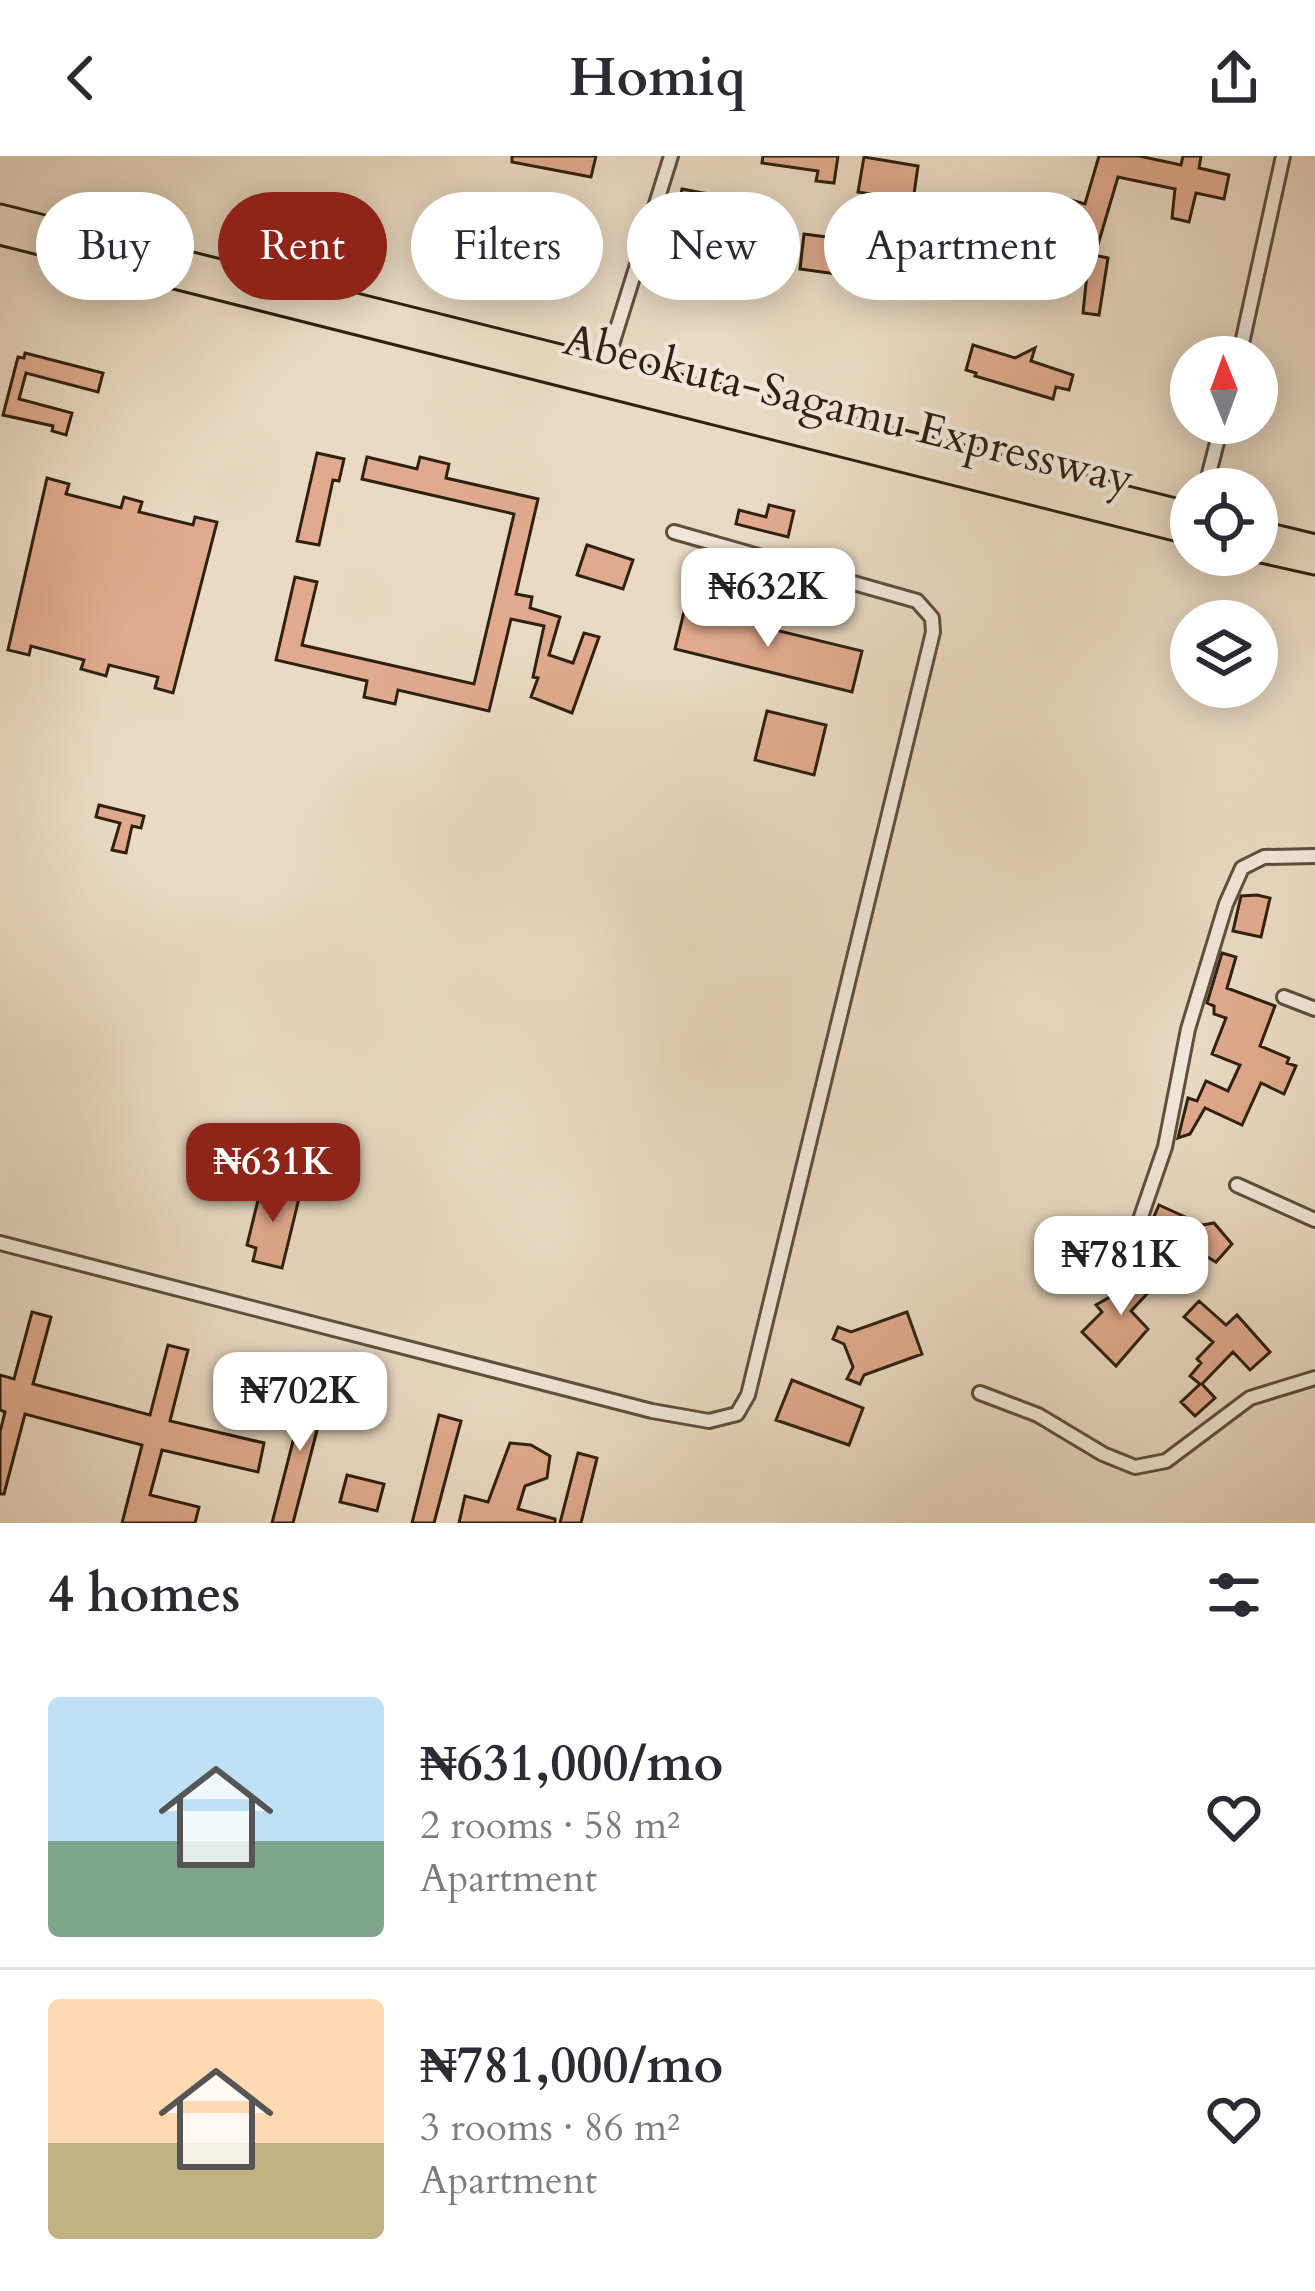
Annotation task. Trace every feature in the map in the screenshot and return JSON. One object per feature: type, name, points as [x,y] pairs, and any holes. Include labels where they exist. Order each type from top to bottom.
[{"type":"highway","name":"Abeokuta-Sagamu Expressway","points":[[0,216],[1170,509]]},
{"type":"highway","name":"Abeokuta-Sagamu Expressway","points":[[0,233],[1170,528]]},
{"type":"highway","points":[[1278,537],[1315,546]]},
{"type":"highway","points":[[1278,555],[1315,563]]},
{"type":"street","points":[[604,367],[671,156]]},
{"type":"street","points":[[1244,336],[1283,156]]},
{"type":"street","points":[[0,1243],[652,1411],[710,1421],[737,1414],[748,1395],[838,1032],[933,632],[932,618],[916,601],[674,532]]},
{"type":"street","points":[[1133,1240],[1166,1147],[1188,1029],[1226,904],[1242,868],[1264,857],[1315,856]]},
{"type":"street","points":[[1284,998],[1315,1009]]},
{"type":"street","points":[[1237,1185],[1315,1220]]},
{"type":"street","points":[[980,1394],[1038,1414],[1103,1454],[1135,1467],[1166,1461],[1250,1398],[1315,1378]]},
{"type":"building","points":[[512,156],[596,156],[591,177],[512,162]]},
{"type":"building","points":[[763,156],[838,156],[834,183],[816,181],[818,171],[762,163]]},
{"type":"building","points":[[1099,156],[1139,156],[1181,165],[1183,156],[1201,156],[1199,168],[1229,175],[1224,199],[1196,193],[1189,222],[1172,218],[1175,189],[1118,177],[1099,241],[1099,192],[1088,192]]},
{"type":"building","points":[[864,157],[918,166],[914,192],[858,192]]},
{"type":"building","points":[[804,234],[824,237],[824,272],[800,269]]},
{"type":"building","points":[[1099,256],[1108,258],[1099,315],[1083,313],[1084,300],[1099,300]]},
{"type":"building","points":[[973,345],[1015,358],[1035,348],[1031,361],[1073,375],[1069,390],[1056,387],[1053,399],[975,376],[966,370]]},
{"type":"building","points":[[25,353],[103,373],[98,392],[26,373],[19,399],[72,413],[66,435],[52,431],[53,426],[3,415],[18,357],[24,358]]},
{"type":"building","points":[[317,453],[344,459],[339,481],[333,480],[319,545],[297,541]]},
{"type":"building","points":[[367,457],[417,469],[420,457],[449,464],[446,478],[538,499],[516,594],[532,597],[530,608],[560,617],[549,655],[573,663],[584,633],[599,637],[572,713],[531,697],[544,626],[511,619],[489,711],[398,690],[395,704],[364,697],[367,681],[276,660],[295,577],[317,582],[302,645],[474,684],[514,514],[362,479]]},
{"type":"building","points":[[47,478],[69,484],[66,494],[121,508],[124,497],[142,502],[139,512],[193,525],[195,517],[217,522],[173,693],[155,688],[158,677],[109,665],[106,676],[81,669],[84,660],[31,646],[29,655],[8,650]]},
{"type":"building","points":[[769,505],[794,511],[788,537],[736,524],[739,510],[766,517]]},
{"type":"building","points":[[587,545],[633,560],[623,589],[577,575]]},
{"type":"building","points":[[685,608],[862,651],[852,692],[675,649]]},
{"type":"building","points":[[767,711],[826,725],[814,775],[755,760]]},
{"type":"building","points":[[99,805],[144,816],[141,828],[132,826],[126,853],[112,850],[120,823],[96,817]]},
{"type":"building","points":[[1241,896],[1270,898],[1261,937],[1233,931]]},
{"type":"building","points":[[1222,953],[1236,957],[1227,988],[1275,1006],[1260,1046],[1296,1066],[1284,1094],[1261,1083],[1242,1125],[1205,1108],[1190,1134],[1178,1138],[1188,1098],[1197,1101],[1206,1081],[1228,1091],[1240,1065],[1212,1054],[1226,1018],[1214,1014],[1214,1006],[1207,1003]]},
{"type":"building","points":[[262,1184],[300,1194],[282,1268],[253,1261],[256,1248],[247,1245]]},
{"type":"building","points":[[1159,1205],[1203,1225],[1214,1223],[1232,1244],[1216,1262],[1194,1249],[1187,1260],[1155,1245],[1157,1240],[1146,1235]]},
{"type":"building","points":[[1142,1266],[1159,1281],[1131,1311],[1148,1329],[1116,1366],[1082,1332],[1102,1312],[1096,1305],[1115,1294]]},
{"type":"building","points":[[1199,1301],[1226,1325],[1237,1315],[1270,1352],[1250,1370],[1233,1352],[1202,1384],[1215,1398],[1195,1416],[1181,1402],[1200,1384],[1190,1376],[1201,1363],[1197,1359],[1213,1342],[1184,1317]]},
{"type":"building","points":[[32,1312],[51,1317],[33,1384],[150,1415],[168,1345],[188,1350],[170,1421],[264,1443],[258,1472],[162,1450],[150,1495],[199,1507],[195,1523],[122,1523],[142,1445],[25,1414],[4,1494],[0,1494],[0,1432],[5,1412],[0,1410],[0,1375],[14,1379]]},
{"type":"building","points":[[907,1312],[922,1354],[864,1375],[860,1384],[847,1379],[853,1367],[844,1344],[833,1339],[838,1327],[851,1332]]},
{"type":"building","points":[[238,1376],[252,1382],[258,1396],[252,1410],[238,1416],[224,1410],[218,1396],[224,1382]]},
{"type":"building","points":[[792,1380],[863,1408],[849,1445],[776,1420]]},
{"type":"building","points":[[308,1383],[328,1388],[293,1523],[272,1523]]},
{"type":"building","points":[[439,1415],[461,1421],[434,1523],[412,1523]]},
{"type":"building","points":[[510,1443],[531,1445],[550,1456],[547,1478],[525,1486],[518,1509],[555,1519],[555,1523],[459,1523],[465,1496],[488,1502]]},
{"type":"building","points":[[578,1453],[597,1458],[581,1523],[560,1523]]},
{"type":"building","points":[[347,1475],[384,1484],[377,1511],[340,1502]]}]
